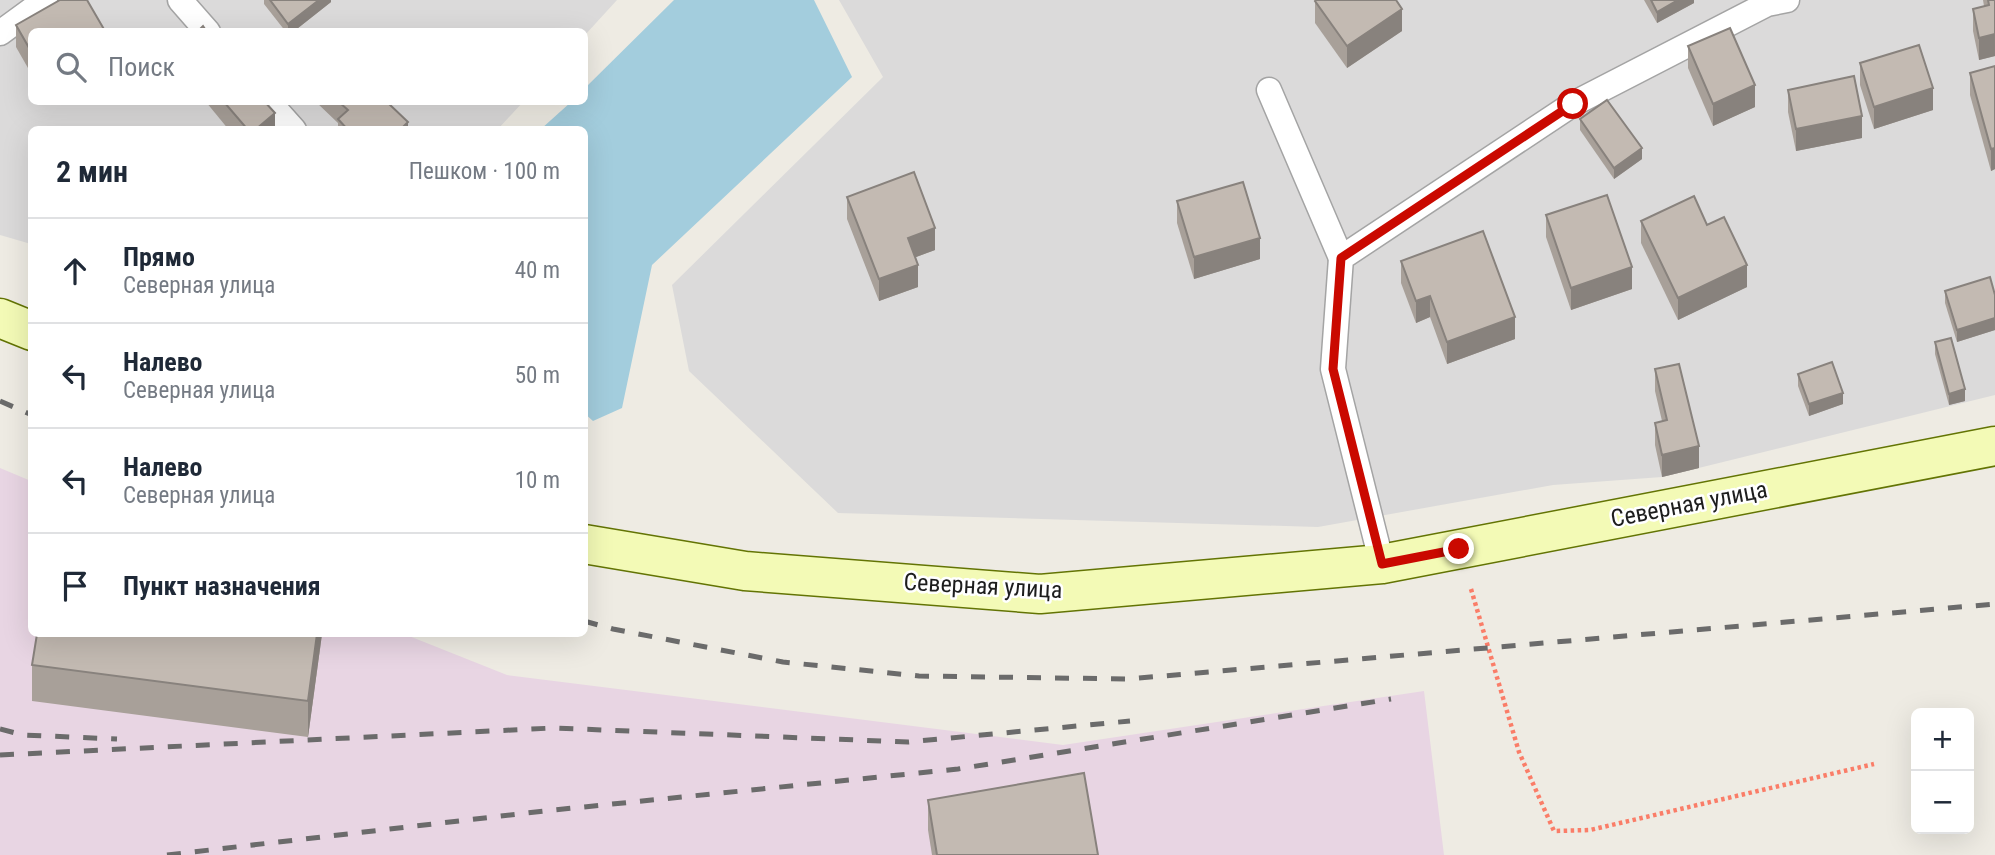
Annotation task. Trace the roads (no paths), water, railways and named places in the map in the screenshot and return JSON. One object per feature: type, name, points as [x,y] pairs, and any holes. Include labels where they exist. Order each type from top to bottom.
[{"type":"street","points":[[0,318],[28,329]]},
{"type":"street","name":"Северная улица","points":[[588,545],[745,571],[1040,594],[1382,564],[1995,446]]},
{"type":"lane","points":[[0,33],[45,0]]},
{"type":"lane","points":[[180,0],[204,28]]},
{"type":"lane","points":[[1341,258],[1573,104],[1767,4],[1787,0]]},
{"type":"lane","points":[[1269,90],[1341,258],[1333,369],[1382,564]]},
{"type":"lane","points":[[272,105],[290,126]]},
{"type":"water","points":[[674,0],[814,0],[852,77],[652,265],[622,408],[593,421],[588,417],[588,126],[544,126],[568,105],[588,105],[588,85]]},
{"type":"railway","points":[[0,401],[28,413]]},
{"type":"railway","points":[[588,622],[783,662],[919,676],[1128,679],[1995,604]]},
{"type":"railway","points":[[167,855],[544,811],[958,769],[1391,699]]},
{"type":"railway","points":[[0,755],[553,728],[908,742],[1130,721]]},
{"type":"railway","points":[[0,729],[23,735],[117,739]]}]
